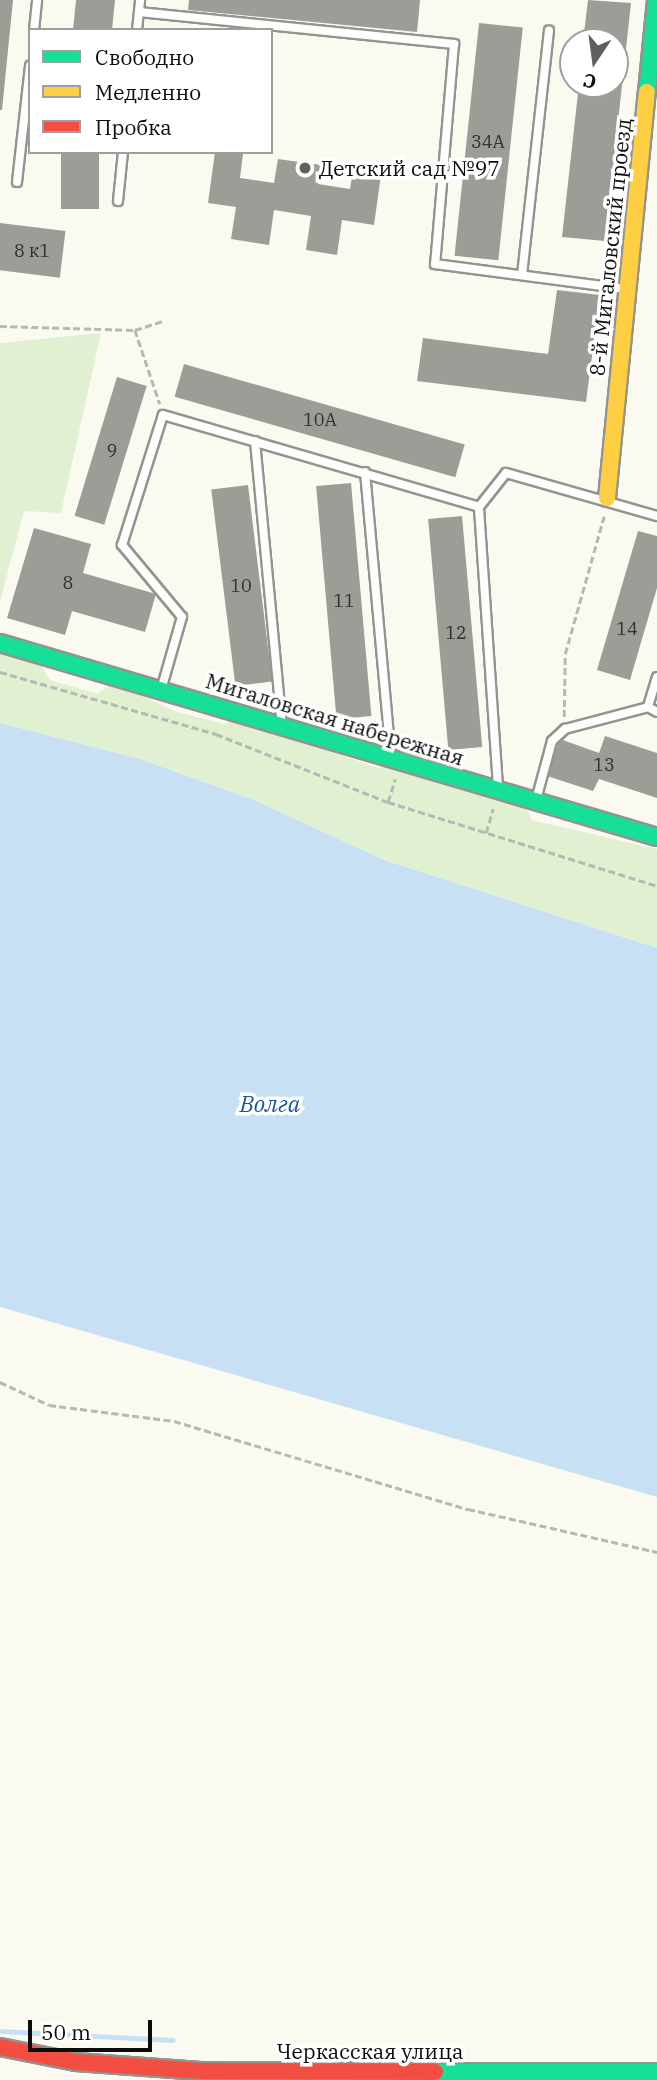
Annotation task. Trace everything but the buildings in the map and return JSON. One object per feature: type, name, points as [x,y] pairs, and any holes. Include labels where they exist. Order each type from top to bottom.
[{"type":"street","name":"8-й Мигаловский проезд","points":[[607,498],[627,289],[652,91],[656,2]]},
{"type":"street","name":"Мигаловская набережная","points":[[0,643],[282,724],[657,837]]},
{"type":"street","name":"Черкасская улица","points":[[0,2047],[76,2062],[201,2071],[657,2072]]},
{"type":"lane","points":[[34,28],[37,0]]},
{"type":"lane","points":[[137,28],[140,0]]},
{"type":"lane","points":[[139,12],[454,44],[435,264],[627,289]]},
{"type":"lane","points":[[522,275],[549,30]]},
{"type":"lane","points":[[17,183],[28,84]]},
{"type":"lane","points":[[118,201],[123,154]]},
{"type":"lane","points":[[161,690],[182,617],[122,545],[163,415],[479,506]]},
{"type":"lane","points":[[255,441],[282,724]]},
{"type":"lane","points":[[365,472],[392,758]]},
{"type":"lane","points":[[498,790],[479,506],[506,473],[607,498],[657,516]]},
{"type":"lane","points":[[536,801],[552,741],[565,729],[653,709],[657,677]]},
{"type":"path","points":[[0,326],[135,330],[163,321]]},
{"type":"path","points":[[135,330],[163,415]]},
{"type":"path","points":[[565,729],[565,654],[607,498]]},
{"type":"path","points":[[0,672],[216,734],[388,802],[657,886]]},
{"type":"path","points":[[388,802],[393,785]]},
{"type":"path","points":[[486,833],[491,816]]},
{"type":"path","points":[[0,1382],[49,1405],[174,1421],[468,1509],[657,1552]]},
{"type":"green space","points":[[101,333],[61,513],[24,511],[0,602],[0,343]]},
{"type":"green space","points":[[0,653],[37,659],[50,680],[98,694],[114,682],[175,711],[224,724],[238,718],[378,768],[387,763],[524,804],[532,820],[657,849],[657,948],[384,860],[254,800],[140,759],[0,723]]},
{"type":"water","name":"Волга","points":[[0,723],[140,759],[254,800],[384,860],[657,948],[657,1497],[0,1307]]},
{"type":"waterway","points":[[0,2031],[173,2040]]},
{"type":"traffic: fast","points":[[647,92],[656,0]]},
{"type":"traffic: fast","points":[[0,643],[657,837]]},
{"type":"traffic: fast","points":[[435,2072],[657,2072]]},
{"type":"traffic: slow","points":[[607,498],[647,92]]},
{"type":"traffic: jam","points":[[0,2047],[76,2062],[201,2071],[435,2072]]},
{"type":"place","name":"Детский сад №97","points":[[305,168]]}]
